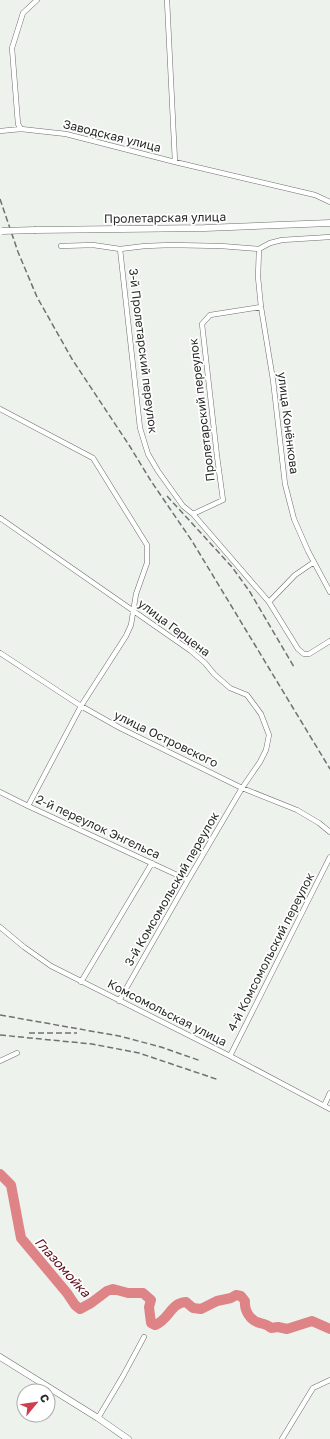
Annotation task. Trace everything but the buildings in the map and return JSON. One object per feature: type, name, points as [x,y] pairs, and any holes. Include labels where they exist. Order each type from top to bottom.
[{"type":"main road","name":"Пролетарская улица","points":[[1,231],[174,229],[291,226],[330,223]]},
{"type":"main road","points":[[0,1357],[98,1418],[128,1439]]},
{"type":"street","points":[[21,129],[18,124],[12,48],[23,13],[37,0]]},
{"type":"street","points":[[167,0],[176,162]]},
{"type":"street","name":"Заводская улица","points":[[0,131],[21,129],[66,134],[315,195],[330,202]]},
{"type":"street","points":[[61,246],[93,245],[120,249],[171,245],[221,246],[258,249],[270,243],[282,240],[330,237]]},
{"type":"street","name":"3-й Пролетарский переулок","points":[[120,249],[140,428],[148,454],[183,506],[193,514],[270,602],[298,649],[304,654],[309,654],[330,641]]},
{"type":"street","name":"улица Конёнкова","points":[[258,249],[258,277],[261,307],[273,380],[285,484],[294,519],[330,592]]},
{"type":"street","name":"Пролетарский переулок","points":[[193,514],[223,500],[202,324],[210,315],[261,307]]},
{"type":"street","points":[[0,409],[93,458],[147,545],[147,563],[136,594],[132,610],[131,625],[126,636],[81,706],[28,806]]},
{"type":"street","name":"улица Герцена","points":[[0,518],[191,651],[230,688],[248,695],[261,714],[269,735],[266,750],[260,762],[242,788]]},
{"type":"street","points":[[270,602],[295,575],[314,562]]},
{"type":"street","name":"улица Островского","points":[[0,653],[81,706],[120,728],[242,788],[297,810],[319,823],[330,832]]},
{"type":"street","name":"3-й Комсомольский переулок","points":[[120,1001],[242,788]]},
{"type":"street","name":"2-й переулок Энгельса","points":[[0,792],[188,880]]},
{"type":"street","name":"4-й Комсомольский переулок","points":[[230,1056],[330,857]]},
{"type":"street","points":[[81,982],[152,863]]},
{"type":"street","name":"Комсомольская улица","points":[[0,927],[24,947],[51,966],[330,1108]]},
{"type":"street","points":[[0,1061],[17,1054]]},
{"type":"street","points":[[324,1106],[330,1093]]},
{"type":"street","points":[[98,1418],[144,1338]]},
{"type":"street","points":[[282,1439],[313,1388],[330,1380]]},
{"type":"waterway","name":"Глазомойка","points":[[0,1174],[11,1185],[21,1238],[67,1293],[75,1305],[80,1309],[107,1291],[113,1289],[128,1293],[143,1293],[151,1300],[149,1307],[151,1323],[155,1325],[164,1319],[173,1308],[181,1303],[186,1302],[193,1308],[201,1309],[217,1301],[231,1298],[236,1295],[241,1296],[245,1301],[248,1315],[253,1320],[266,1324],[271,1328],[278,1327],[287,1329],[312,1321],[330,1329]]},
{"type":"railway","points":[[0,199],[18,252],[37,297],[72,359],[151,481],[192,541],[330,769]]},
{"type":"railway","points":[[167,496],[232,567],[250,592],[294,667]]},
{"type":"railway","points":[[0,1015],[119,1036],[161,1047],[201,1061]]},
{"type":"railway","points":[[29,1033],[77,1033]]},
{"type":"railway","points":[[0,1035],[92,1044],[139,1053],[219,1080]]}]
